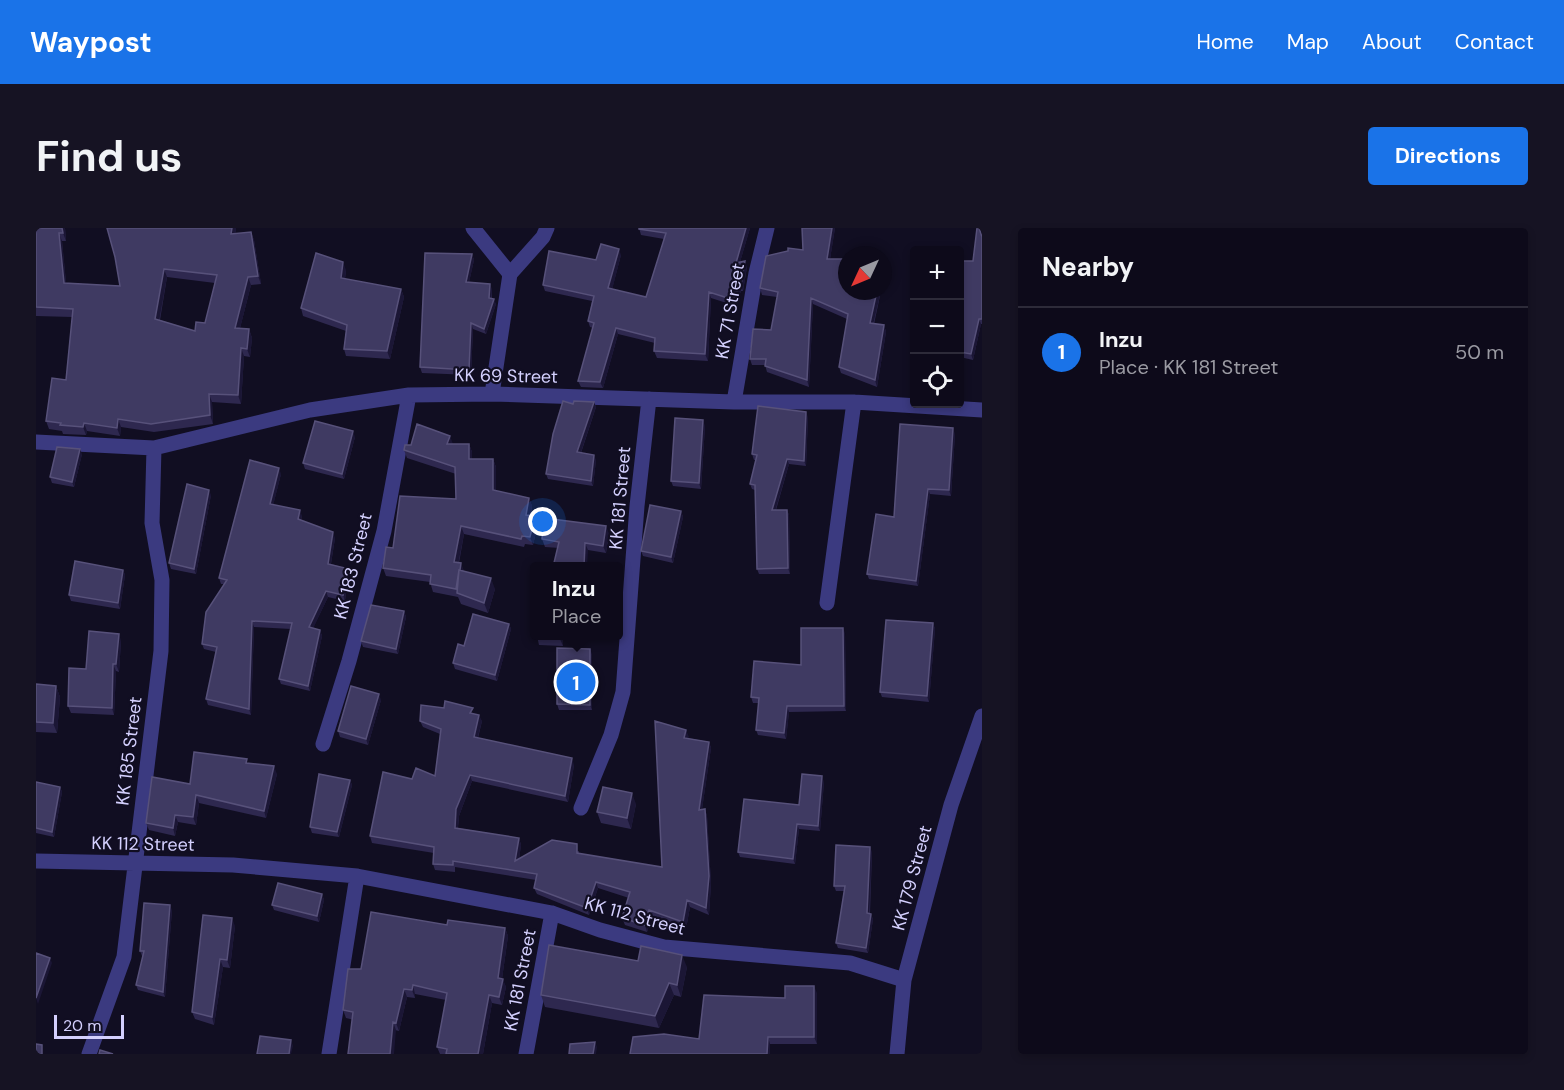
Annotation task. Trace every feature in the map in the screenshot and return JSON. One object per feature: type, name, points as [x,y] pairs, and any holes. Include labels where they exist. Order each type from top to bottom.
[{"type":"street","points":[[473,228],[510,274]]},
{"type":"street","points":[[492,394],[510,274],[543,237],[547,228]]},
{"type":"street","name":"KK 71 Street","points":[[734,402],[756,273],[767,228]]},
{"type":"street","name":"KK 69 Street","points":[[36,442],[154,448],[310,410],[409,395],[492,394],[734,402],[854,402],[982,410]]},
{"type":"street","name":"KK 183 Street","points":[[323,744],[349,661],[384,531],[409,395]]},
{"type":"street","name":"KK 181 Street","points":[[580,808],[611,735],[623,692],[637,506],[649,399]]},
{"type":"street","points":[[827,603],[854,402]]},
{"type":"street","name":"KK 185 Street","points":[[89,1054],[124,957],[161,651],[162,580],[152,523],[154,448]]},
{"type":"street","name":"KK 179 Street","points":[[897,1054],[904,980],[951,805],[982,716]]},
{"type":"street","name":"KK 112 Street","points":[[36,861],[233,865],[357,876],[552,913],[600,930],[664,947],[850,963],[904,980]]},
{"type":"street","points":[[329,1054],[357,876]]},
{"type":"street","name":"KK 181 Street","points":[[526,1054],[552,913]]},
{"type":"building","points":[[36,228],[62,228],[63,233],[59,233],[64,283],[120,286],[107,228],[232,228],[231,234],[251,232],[258,276],[248,277],[235,328],[249,329],[247,349],[241,348],[238,395],[209,394],[210,415],[151,424],[118,419],[117,428],[84,423],[83,427],[60,425],[61,423],[46,421],[52,378],[66,380],[73,309],[36,307]],"holes":[[[164,269],[217,275],[205,323],[196,322],[195,331],[155,319]]]},
{"type":"building","points":[[639,228],[746,228],[736,263],[745,261],[741,285],[739,284],[734,300],[709,292],[705,354],[654,351],[655,338],[616,328],[600,382],[578,381],[594,323],[588,321],[594,296],[543,285],[549,251],[596,260],[601,244],[619,249],[608,288],[646,297],[666,233]]},
{"type":"building","points":[[802,228],[832,228],[827,259],[838,259],[838,300],[875,300],[870,323],[884,325],[875,380],[839,367],[848,314],[811,298],[807,380],[765,366],[766,359],[750,359],[753,329],[771,330],[778,292],[760,288],[766,256],[788,251],[788,248],[803,250]]},
{"type":"building","points":[[977,228],[979,228],[982,237],[982,319],[979,319],[971,354],[964,353],[964,261],[973,261]]},
{"type":"building","points":[[316,253],[343,262],[341,278],[401,289],[387,351],[344,349],[347,325],[301,308]]},
{"type":"building","points":[[425,253],[472,254],[466,282],[490,284],[489,298],[494,299],[484,329],[471,323],[469,370],[420,367]]},
{"type":"building","points":[[563,401],[573,404],[574,401],[594,402],[577,452],[594,455],[591,481],[546,474],[553,434]]},
{"type":"building","points":[[758,406],[806,412],[804,461],[787,459],[772,510],[787,510],[788,568],[757,569],[755,485],[750,484],[757,455],[752,454]]},
{"type":"building","points":[[675,418],[703,420],[699,483],[671,481]]},
{"type":"building","points":[[315,421],[353,431],[342,474],[303,463]]},
{"type":"building","points":[[417,424],[450,436],[447,444],[469,444],[469,459],[493,459],[493,490],[529,498],[526,515],[535,516],[530,537],[522,536],[521,539],[461,526],[454,562],[461,563],[456,589],[430,584],[431,575],[383,568],[386,547],[393,548],[400,496],[456,499],[455,467],[404,450],[405,445],[411,445]]},
{"type":"building","points":[[900,424],[953,428],[949,490],[928,489],[916,581],[867,574],[876,514],[894,517]]},
{"type":"building","points":[[57,447],[80,449],[72,482],[50,477]]},
{"type":"building","points":[[250,460],[279,468],[270,504],[300,510],[298,519],[333,532],[328,564],[345,568],[343,595],[326,591],[309,627],[320,630],[308,686],[279,679],[292,623],[252,621],[249,709],[206,699],[217,647],[202,644],[206,612],[227,580],[219,578]]},
{"type":"building","points":[[187,484],[209,490],[194,569],[169,563]]},
{"type":"building","points":[[650,505],[681,511],[671,557],[641,551]]},
{"type":"building","points":[[544,518],[606,526],[603,546],[585,543],[584,562],[554,562],[559,542],[542,539]]},
{"type":"building","points":[[75,561],[123,570],[118,603],[69,595]]},
{"type":"building","points":[[459,570],[491,578],[484,603],[457,593]]},
{"type":"building","points":[[371,605],[404,611],[396,649],[361,641]]},
{"type":"building","points":[[473,614],[509,624],[495,675],[453,663],[458,644],[464,646]]},
{"type":"building","points":[[886,620],[933,623],[927,696],[880,692]]},
{"type":"building","points":[[801,628],[843,628],[844,706],[787,706],[784,733],[756,730],[759,698],[751,697],[754,661],[801,665]]},
{"type":"building","points":[[89,631],[119,634],[116,664],[113,664],[112,708],[68,706],[69,668],[86,669]]},
{"type":"building","points":[[557,648],[590,649],[590,705],[557,704]]},
{"type":"building","points":[[36,684],[56,686],[53,723],[36,722]]},
{"type":"building","points":[[351,686],[379,694],[366,739],[338,731]]},
{"type":"building","points":[[445,701],[473,708],[470,713],[479,715],[474,737],[572,758],[565,796],[470,775],[456,809],[455,828],[519,838],[515,861],[552,840],[577,844],[577,853],[662,867],[655,721],[686,730],[684,738],[709,742],[699,810],[705,809],[709,876],[706,908],[687,900],[683,922],[649,910],[645,925],[622,918],[630,892],[596,882],[587,908],[534,888],[537,874],[453,861],[453,865],[433,864],[434,847],[370,836],[383,772],[412,779],[416,768],[435,776],[441,729],[420,721],[421,705],[444,708]]},
{"type":"building","points":[[194,752],[247,759],[246,763],[274,766],[264,811],[196,795],[193,817],[175,815],[173,828],[146,823],[152,777],[190,784]]},
{"type":"building","points":[[319,774],[350,780],[337,832],[310,827]]},
{"type":"building","points":[[802,774],[822,776],[818,826],[797,824],[793,859],[738,852],[744,799],[799,805]]},
{"type":"building","points":[[36,782],[60,787],[52,832],[36,828]]},
{"type":"building","points":[[603,787],[632,793],[627,818],[597,812]]},
{"type":"building","points":[[836,845],[870,847],[867,913],[871,914],[866,948],[836,943],[845,886],[834,886]]},
{"type":"building","points":[[278,883],[322,894],[317,916],[272,905]]},
{"type":"building","points":[[144,903],[170,905],[163,992],[136,985],[144,951],[140,951]]},
{"type":"building","points":[[371,912],[447,925],[448,920],[505,928],[498,978],[503,979],[499,997],[489,995],[478,1054],[446,1054],[447,1049],[437,1047],[447,993],[413,985],[412,990],[404,989],[396,1023],[393,1022],[390,1054],[348,1054],[353,1012],[343,1010],[348,969],[361,969]]},
{"type":"building","points":[[203,915],[232,918],[227,960],[220,959],[212,1017],[192,1012]]},
{"type":"building","points":[[549,945],[638,961],[641,946],[682,955],[677,985],[669,983],[655,1016],[541,995]]},
{"type":"building","points":[[36,953],[50,958],[36,998]]},
{"type":"building","points":[[785,986],[814,986],[814,1037],[768,1037],[767,1054],[630,1054],[633,1037],[664,1034],[699,1039],[704,995],[785,998]]},
{"type":"building","points":[[260,1036],[291,1040],[289,1054],[257,1054]]},
{"type":"building","points":[[595,1042],[593,1054],[569,1054],[570,1044]]},
{"type":"building","points":[[36,1044],[42,1045],[42,1054],[36,1054]]},
{"type":"building","points":[[100,1050],[113,1054],[99,1054]]},
{"type":"place","name":"Inzu","points":[[576,682]]}]
